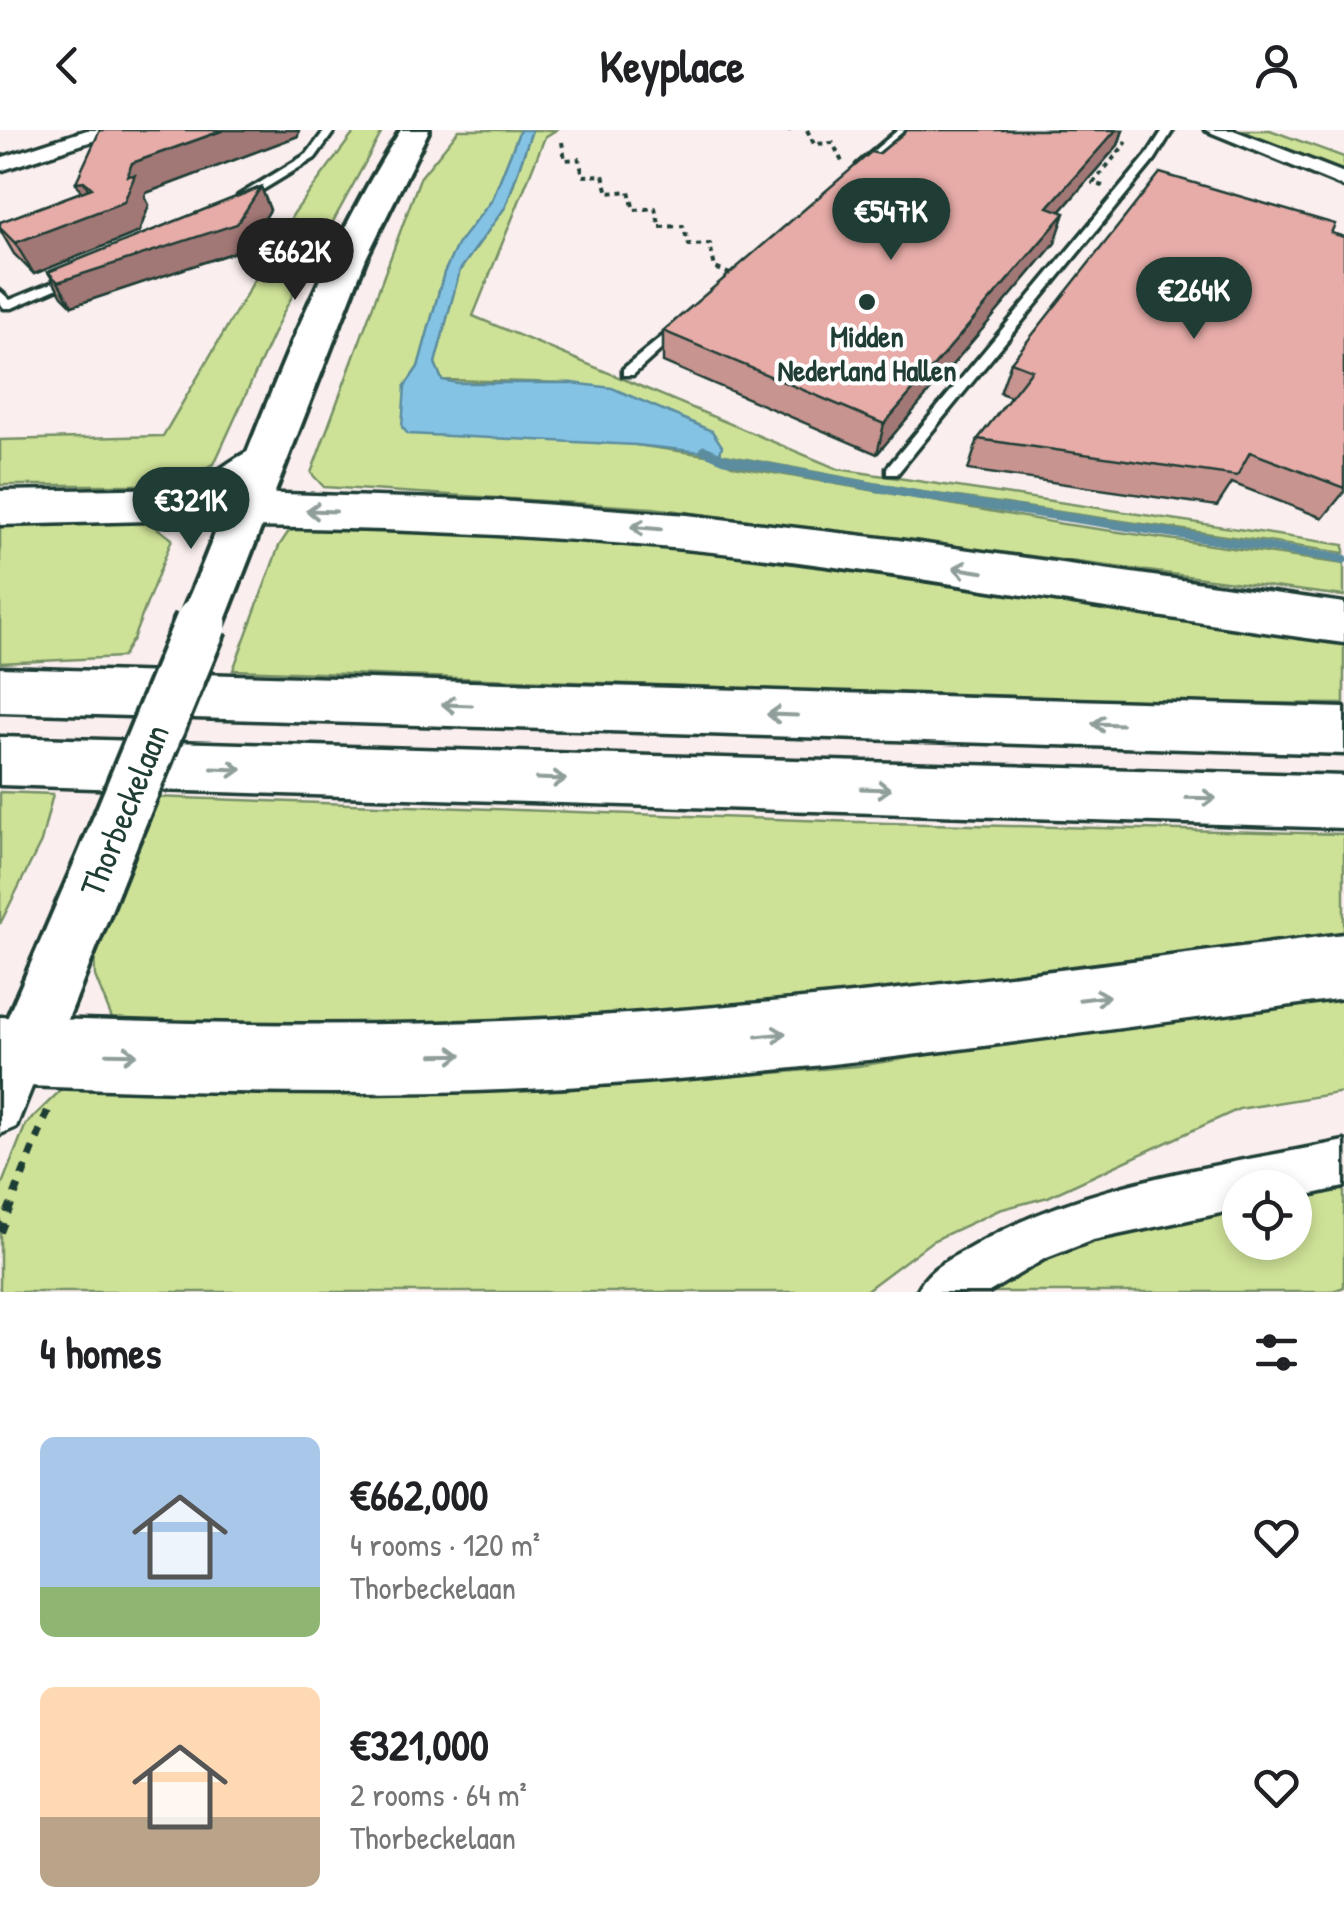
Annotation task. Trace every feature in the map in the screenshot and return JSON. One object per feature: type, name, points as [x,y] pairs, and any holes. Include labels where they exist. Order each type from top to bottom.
[{"type":"highway","points":[[0,508],[186,504],[221,492],[265,460]]},
{"type":"highway","points":[[249,510],[478,516],[646,528],[889,557],[1344,623]]},
{"type":"highway","points":[[0,690],[1344,730]]},
{"type":"highway","points":[[0,761],[1344,802]]},
{"type":"highway","points":[[23,1067],[679,1044],[1344,966]]},
{"type":"main road","name":"Thorbeckelaan","points":[[23,1067],[105,856],[249,510],[265,460],[376,201],[415,130]]},
{"type":"main road","name":"Thorbeckelaan","points":[[249,510],[287,442],[396,183],[428,130]]},
{"type":"street","points":[[0,166],[107,130]]},
{"type":"street","points":[[1215,130],[1344,181]]},
{"type":"street","points":[[942,1292],[1028,1240],[1093,1216],[1344,1164]]},
{"type":"lane","points":[[232,204],[311,156],[330,130]]},
{"type":"lane","points":[[845,181],[904,130]]},
{"type":"lane","points":[[892,471],[1122,192],[1168,130]]},
{"type":"lane","points":[[0,296],[8,305],[96,269]]},
{"type":"lane","points":[[628,372],[696,312]]},
{"type":"path","points":[[807,130],[814,144],[833,143],[840,162],[859,169]]},
{"type":"path","points":[[1096,134],[1126,143],[1094,183],[1122,192]]},
{"type":"path","points":[[562,142],[565,160],[579,159],[582,176],[603,174],[608,192],[629,191],[634,210],[655,208],[660,228],[683,226],[689,246],[710,244],[715,268],[746,280]]},
{"type":"path","points":[[0,1232],[23,1067]]},
{"type":"green space","points":[[356,130],[383,130],[283,313],[214,464],[167,485],[0,485],[0,440],[163,436],[294,213]]},
{"type":"green space","points":[[459,130],[520,130],[492,200],[457,246],[444,273],[418,367],[405,386],[636,445],[713,456],[734,466],[1063,524],[1344,564],[1344,596],[653,508],[324,487],[311,473],[420,178]]},
{"type":"green space","points":[[532,130],[556,130],[545,137],[473,316],[838,469],[1344,545],[1344,553],[916,491],[720,454],[721,446],[572,383],[442,380],[435,363],[460,270],[506,206]]},
{"type":"green space","points":[[1228,130],[1270,130],[1344,157],[1344,175]]},
{"type":"green space","points":[[0,517],[145,519],[172,539],[133,639],[122,657],[0,663]]},
{"type":"green space","points":[[450,528],[816,560],[1344,632],[1344,704],[1106,701],[233,670],[279,546],[289,531]]},
{"type":"green space","points":[[0,792],[53,794],[41,842],[0,924]]},
{"type":"green space","points":[[153,797],[887,823],[1344,834],[1344,943],[926,994],[349,1035],[113,1021],[95,976],[94,949]]},
{"type":"green space","points":[[1344,989],[1344,1092],[1239,1109],[1048,1197],[999,1210],[932,1241],[864,1292],[0,1292],[0,1189],[26,1124],[68,1083],[561,1090],[858,1066]]},
{"type":"green space","points":[[1344,1189],[1344,1287],[1330,1292],[980,1292],[1009,1274],[1072,1247],[1222,1214],[1222,1260],[1312,1260],[1312,1196]]},
{"type":"water","points":[[520,130],[532,130],[506,206],[460,270],[435,363],[442,380],[572,383],[612,388],[712,431],[722,446],[720,454],[636,445],[408,434],[402,427],[405,386],[418,367],[444,273],[457,245],[492,200]]},
{"type":"building","points":[[100,130],[224,130],[132,163],[127,176],[135,175],[124,202],[15,243],[0,228],[0,222],[92,188],[84,181],[76,182]]},
{"type":"building","name":"Midden Nederland Hallen","points":[[907,130],[1116,130],[1048,207],[1065,213],[884,424],[663,331],[871,152],[879,154]]},
{"type":"building","points":[[1160,173],[1335,224],[1331,233],[1344,237],[1344,488],[1250,452],[1237,476],[978,439],[1032,370],[1011,362]]},
{"type":"building","points":[[261,187],[237,224],[58,282],[48,272]]},
{"type":"waterway","points":[[704,450],[725,459],[918,495],[1344,559]]},
{"type":"place","name":"Midden Nederland Hallen","points":[[867,302]]}]
